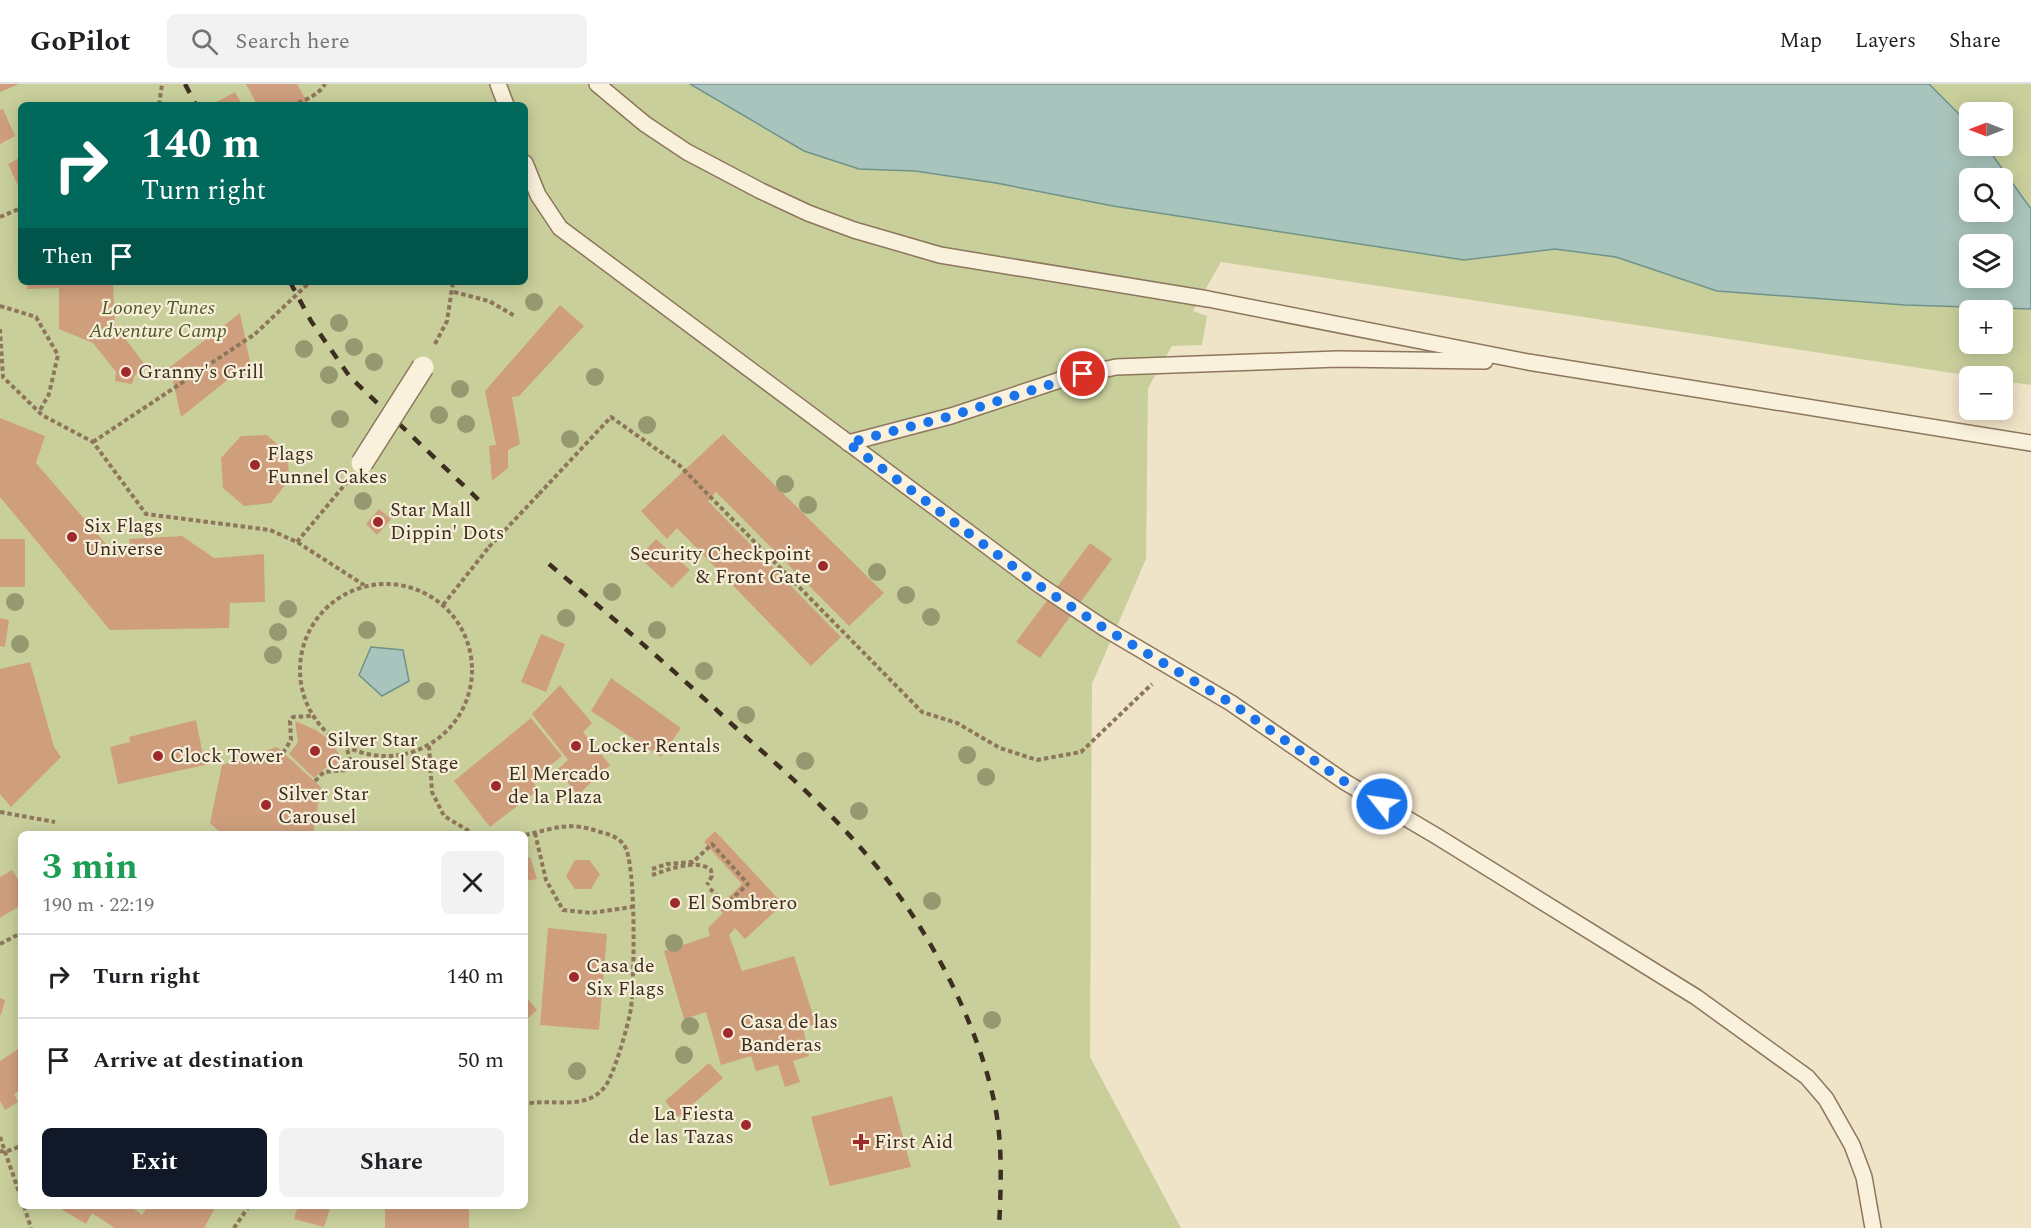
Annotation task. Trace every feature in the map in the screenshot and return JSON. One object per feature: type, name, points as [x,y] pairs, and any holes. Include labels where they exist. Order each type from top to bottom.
[{"type":"street","points":[[363,463],[423,367]]},
{"type":"lane","points":[[498,84],[505,102]]},
{"type":"lane","points":[[597,84],[645,124],[687,152],[808,213],[887,241],[1007,268],[1208,299],[1528,362],[2031,443]]},
{"type":"lane","points":[[528,170],[538,195],[560,228],[1038,585],[1104,628],[1172,666],[1231,703],[1345,782],[1696,997],[1807,1077],[1827,1099],[1852,1145],[1864,1176],[1873,1228]]},
{"type":"lane","points":[[848,443],[951,416],[1066,378],[1131,365],[1338,359],[1528,362]]},
{"type":"path","points":[[159,102],[162,84]]},
{"type":"path","points":[[301,102],[325,84]]},
{"type":"path","points":[[0,217],[18,209]]},
{"type":"path","points":[[93,442],[255,334],[307,285]]},
{"type":"path","points":[[423,367],[447,321],[454,292],[453,285]]},
{"type":"path","points":[[454,292],[489,301],[515,316]]},
{"type":"path","points":[[0,306],[36,316],[58,355],[49,394],[39,412]]},
{"type":"path","points":[[0,329],[3,377],[0,382]]},
{"type":"path","points":[[3,377],[39,412],[93,442],[146,514],[270,530],[297,542],[365,585]]},
{"type":"path","points":[[443,604],[489,547],[611,417],[679,465],[922,712],[957,723],[1000,748],[1037,760],[1081,752],[1172,666]]},
{"type":"path","points":[[297,542],[363,463]]},
{"type":"path","points":[[393,583],[419,589],[443,604],[461,626],[471,651],[473,679],[465,706],[451,729],[429,746],[402,756],[347,748],[311,716],[301,691],[299,663],[306,637],[319,614],[331,603],[340,596],[365,585],[393,583]]},
{"type":"path","points":[[283,753],[291,740],[290,721],[293,717],[311,716]]},
{"type":"path","points":[[429,746],[432,792],[444,816],[469,831]]},
{"type":"path","points":[[315,781],[324,772],[342,771],[348,767],[351,763],[347,748]]},
{"type":"path","points":[[0,812],[55,822]]},
{"type":"path","points":[[528,834],[571,824],[615,836],[625,845],[633,885],[631,1009],[614,1072],[605,1088],[593,1098],[565,1103],[528,1104]]},
{"type":"path","points":[[535,833],[546,880],[564,910],[591,913],[632,907]]},
{"type":"path","points":[[712,844],[748,884],[724,906],[716,892],[708,887],[712,876],[711,870],[702,865],[652,872],[667,864],[693,862],[712,844]]},
{"type":"path","points":[[0,944],[18,935]]},
{"type":"path","points":[[0,1137],[3,1152],[18,1190]]},
{"type":"path","points":[[3,1152],[18,1147]]},
{"type":"path","points":[[25,1209],[32,1228]]},
{"type":"path","points":[[234,1228],[247,1209]]},
{"type":"green space","name":"Looney Tunes Adventure Camp","points":[[0,84],[2031,84],[2031,385],[2013,382],[2013,366],[1959,366],[1959,374],[1221,262],[1193,311],[1207,316],[1202,345],[1172,346],[1148,388],[1146,559],[1092,684],[1090,1057],[1181,1228],[0,1228]]},
{"type":"water","points":[[690,84],[1929,84],[1959,114],[1959,156],[1993,156],[2002,168],[1959,168],[1959,222],[2013,222],[2013,184],[2031,209],[2031,309],[2013,308],[2013,300],[1959,300],[1959,307],[1717,291],[1616,257],[1555,249],[1464,260],[1113,206],[996,183],[915,171],[859,169],[804,151]]},
{"type":"water","points":[[371,647],[403,650],[409,681],[382,696],[359,675]]},
{"type":"building","points":[[0,84],[19,84],[0,92]]},
{"type":"building","points":[[246,84],[297,84],[307,102],[255,102]]},
{"type":"building","points":[[235,92],[240,102],[217,102]]},
{"type":"building","points":[[3,109],[15,136],[0,144],[0,110]]},
{"type":"building","points":[[18,159],[18,186],[8,164]]},
{"type":"building","points":[[28,285],[113,285],[115,325],[146,366],[135,375],[132,384],[115,381],[116,372],[93,343],[59,329],[59,288],[27,289]]},
{"type":"building","points":[[560,305],[584,326],[519,396],[512,397],[520,444],[508,450],[508,468],[492,481],[489,446],[496,445],[485,391]]},
{"type":"building","points":[[240,313],[250,362],[181,417],[170,367]]},
{"type":"building","points":[[0,418],[45,436],[36,463],[112,551],[131,551],[129,539],[182,536],[214,558],[264,554],[265,602],[230,603],[229,628],[110,630],[0,497]]},
{"type":"building","name":"Security Checkpoint & Front Gate","points":[[723,434],[884,593],[849,626],[716,492],[708,501],[841,637],[811,666],[677,528],[667,539],[641,511]]},
{"type":"building","name":"Flags Funnel Cakes","points":[[267,435],[288,454],[289,480],[271,503],[244,506],[223,488],[221,458],[241,436]]},
{"type":"building","name":"Star Mall Dippin' Dots","points":[[379,509],[391,519],[377,535],[366,524]]},
{"type":"building","points":[[0,539],[25,539],[25,587],[0,587]]},
{"type":"building","points":[[656,539],[690,570],[672,588],[639,557]]},
{"type":"building","points":[[1090,543],[1112,559],[1040,658],[1016,642]]},
{"type":"building","points":[[0,618],[9,620],[5,647],[0,646]]},
{"type":"building","points":[[541,634],[565,644],[546,692],[521,682]]},
{"type":"building","points":[[30,662],[54,747],[61,757],[11,807],[0,794],[0,669]]},
{"type":"building","points":[[611,678],[681,728],[661,757],[591,711]]},
{"type":"building","name":"Locker Rentals","points":[[560,685],[592,723],[583,732],[610,765],[578,795],[557,770],[568,760],[532,714]]},
{"type":"building","points":[[531,718],[562,756],[532,780],[538,790],[490,827],[454,781]]},
{"type":"building","name":"Clock Tower","points":[[196,720],[205,765],[118,784],[110,747],[130,742],[129,737]]},
{"type":"building","name":"Silver Star Carousel Stage","points":[[295,721],[316,730],[327,738],[347,764],[325,768],[314,778],[289,754],[298,742]]},
{"type":"building","name":"Silver Star Carousel","points":[[277,747],[321,787],[314,831],[219,831],[210,823],[222,765]]},
{"type":"building","points":[[715,831],[783,904],[745,939],[735,928],[729,935],[742,971],[794,956],[816,1024],[803,1028],[809,1056],[793,1061],[800,1082],[785,1087],[778,1065],[756,1071],[751,1056],[721,1065],[706,1012],[684,1019],[664,951],[710,936],[708,928],[723,913],[718,908],[742,884],[704,842]]},
{"type":"building","points":[[528,857],[530,857],[537,879],[528,880]]},
{"type":"building","points":[[575,860],[589,860],[600,874],[591,889],[575,889],[566,876]]},
{"type":"building","points":[[12,870],[18,879],[18,907],[0,918],[0,877]]},
{"type":"building","name":"Casa de Six Flags","points":[[548,928],[607,934],[599,1030],[540,1025]]},
{"type":"building","points":[[0,998],[5,1000],[1,1015],[0,1015]]},
{"type":"building","points":[[528,1000],[537,1010],[528,1018]]},
{"type":"building","points":[[18,1049],[18,1092],[14,1094],[18,1102],[5,1110],[0,1101],[0,1061]]},
{"type":"building","points":[[709,1063],[723,1078],[678,1117],[665,1101]]},
{"type":"building","name":"First Aid","points":[[892,1096],[911,1167],[830,1186],[811,1117]]},
{"type":"building","points":[[61,1209],[134,1209],[142,1215],[146,1209],[214,1209],[204,1228],[115,1228],[92,1213],[86,1224]]},
{"type":"building","points":[[297,1209],[330,1209],[324,1227],[294,1219]]},
{"type":"building","points":[[385,1209],[469,1209],[469,1228],[385,1228]]},
{"type":"railway","points":[[185,84],[194,102]]},
{"type":"railway","points":[[292,285],[311,321],[350,377],[483,504]]},
{"type":"railway","points":[[549,564],[667,665],[803,789],[866,854],[908,908],[945,970],[961,1003],[986,1069],[999,1132],[1001,1180],[999,1228]]},
{"type":"place","name":"Granny's Grill","points":[[126,372]]},
{"type":"place","name":"Flags Funnel Cakes","points":[[255,465]]},
{"type":"place","name":"Star Mall Dippin' Dots","points":[[378,522]]},
{"type":"place","name":"Six Flags Universe","points":[[72,537]]},
{"type":"place","name":"Security Checkpoint & Front Gate","points":[[823,566]]},
{"type":"place","name":"Locker Rentals","points":[[576,746]]},
{"type":"place","name":"Silver Star Carousel Stage","points":[[315,751]]},
{"type":"place","name":"Clock Tower","points":[[158,756]]},
{"type":"place","name":"El Mercado de la Plaza","points":[[496,786]]},
{"type":"place","name":"Silver Star Carousel","points":[[266,805]]},
{"type":"place","name":"El Sombrero","points":[[675,903]]},
{"type":"place","name":"Casa de Six Flags","points":[[574,977]]},
{"type":"place","name":"Casa de las Banderas","points":[[728,1033]]},
{"type":"place","name":"La Fiesta de las Tazas","points":[[746,1125]]},
{"type":"place","name":"First Aid","points":[[861,1142]]},
{"type":"route","points":[[1083,374],[951,416],[848,443],[1038,585],[1104,628],[1172,666],[1231,703],[1345,782],[1382,804]]}]
